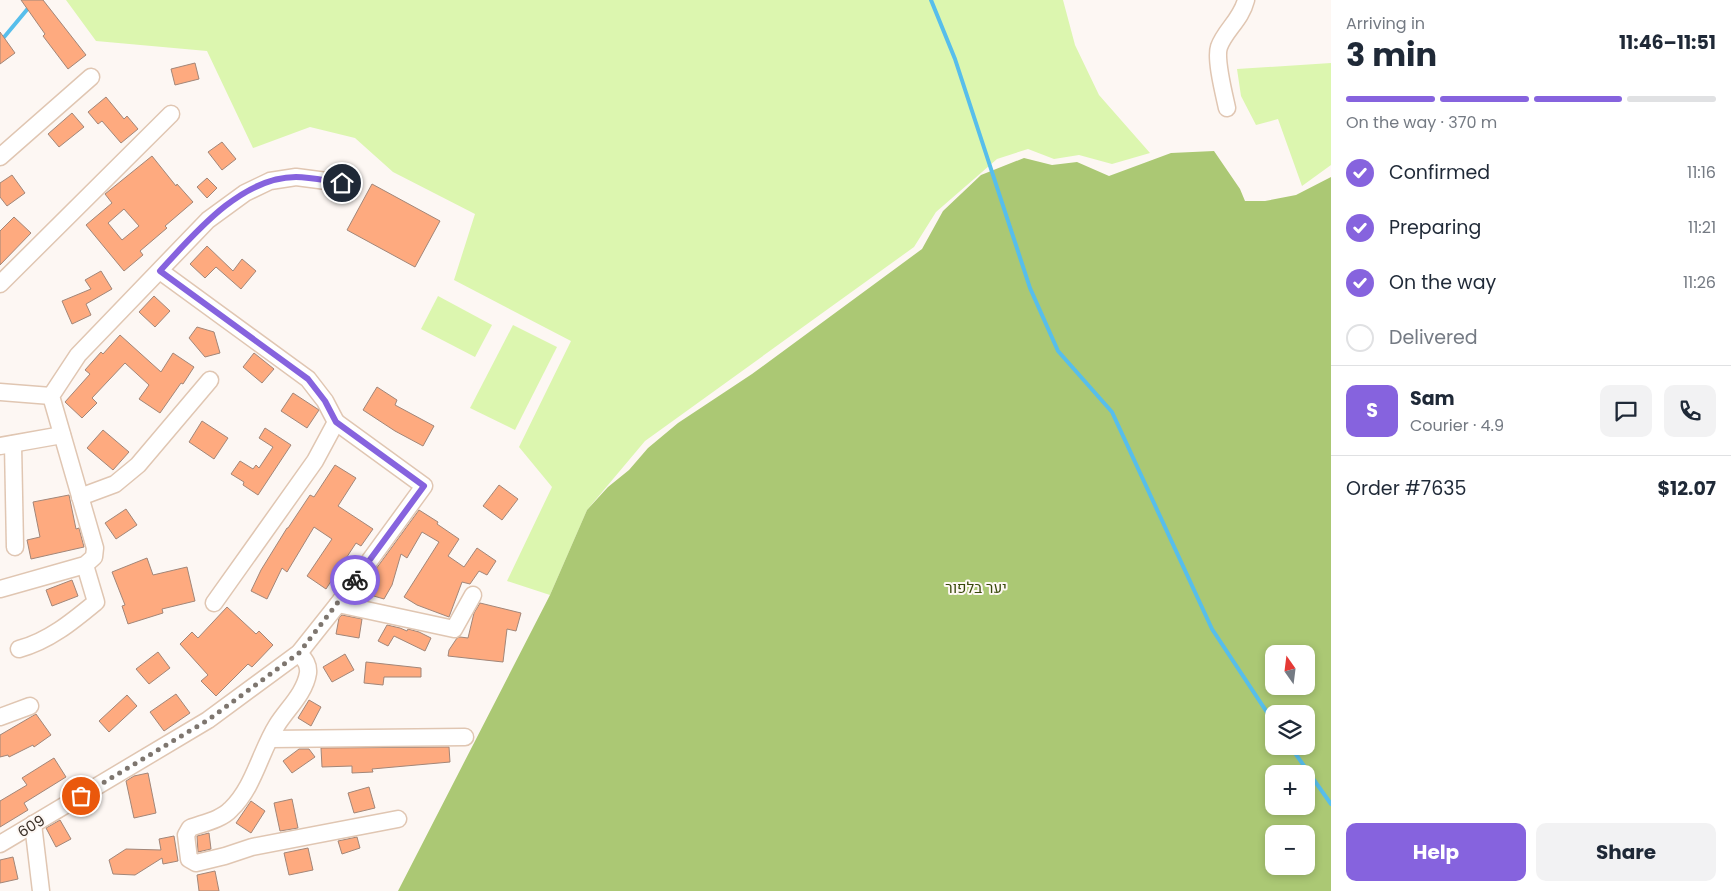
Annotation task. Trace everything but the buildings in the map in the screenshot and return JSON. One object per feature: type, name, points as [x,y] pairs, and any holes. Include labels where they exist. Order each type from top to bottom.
[{"type":"street","points":[[1227,108],[1220,74],[1219,48],[1243,11],[1246,0]]},
{"type":"street","points":[[0,157],[91,77]]},
{"type":"street","points":[[0,284],[171,114]]},
{"type":"street","points":[[0,589],[85,565],[94,557],[95,548],[51,396],[78,354],[208,220],[244,193],[270,181],[296,177],[342,183]]},
{"type":"street","points":[[160,271],[308,379],[325,401],[336,422],[315,462],[214,603]]},
{"type":"street","points":[[80,497],[115,484],[138,465],[210,380]]},
{"type":"street","points":[[0,392],[51,396]]},
{"type":"street","name":"609","points":[[0,844],[208,720],[299,653],[338,604],[424,486],[336,422]]},
{"type":"street","points":[[15,547],[6,445],[62,435]]},
{"type":"street","points":[[19,649],[32,646],[64,627],[96,602],[85,565]]},
{"type":"street","points":[[338,604],[454,629],[474,595]]},
{"type":"street","points":[[299,653],[306,661],[308,672],[304,687],[276,727],[242,797],[230,811],[190,828],[186,835],[189,859],[196,862],[252,847],[398,819]]},
{"type":"street","points":[[0,717],[30,706]]},
{"type":"street","points":[[270,739],[465,737]]},
{"type":"street","points":[[33,824],[41,891]]},
{"type":"green space","points":[[66,0],[1063,0],[1075,45],[1099,95],[1150,153],[1112,164],[1079,155],[1054,159],[1028,149],[997,159],[936,212],[914,247],[645,441],[587,510],[550,595],[507,581],[552,487],[519,447],[571,341],[454,280],[475,214],[393,172],[355,138],[310,127],[253,148],[207,51],[96,41]]},
{"type":"green space","points":[[1331,63],[1331,165],[1302,186],[1278,119],[1256,125],[1241,96],[1237,69]]},
{"type":"green space","name":"יער בלפור","points":[[1214,151],[1240,189],[1245,201],[1265,201],[1296,195],[1331,177],[1331,891],[398,891],[550,595],[587,510],[608,487],[629,470],[648,448],[678,423],[752,374],[922,249],[943,211],[981,175],[1024,158],[1052,165],[1077,162],[1109,176],[1171,153]]},
{"type":"green space","points":[[438,296],[492,325],[475,357],[421,329]]},
{"type":"green space","points":[[513,325],[557,347],[515,430],[470,408]]},
{"type":"waterway","points":[[0,42],[35,0]]},
{"type":"waterway","points":[[931,0],[955,59],[1030,288],[1058,351],[1112,412],[1212,629],[1265,709]]},
{"type":"waterway","points":[[1296,755],[1331,804]]},
{"type":"way so far","points":[[81,796],[208,720],[299,653],[355,580]]},
{"type":"route","points":[[342,183],[296,177],[270,181],[244,193],[208,220],[160,271],[308,379],[325,401],[336,422],[424,486],[355,580]]}]
